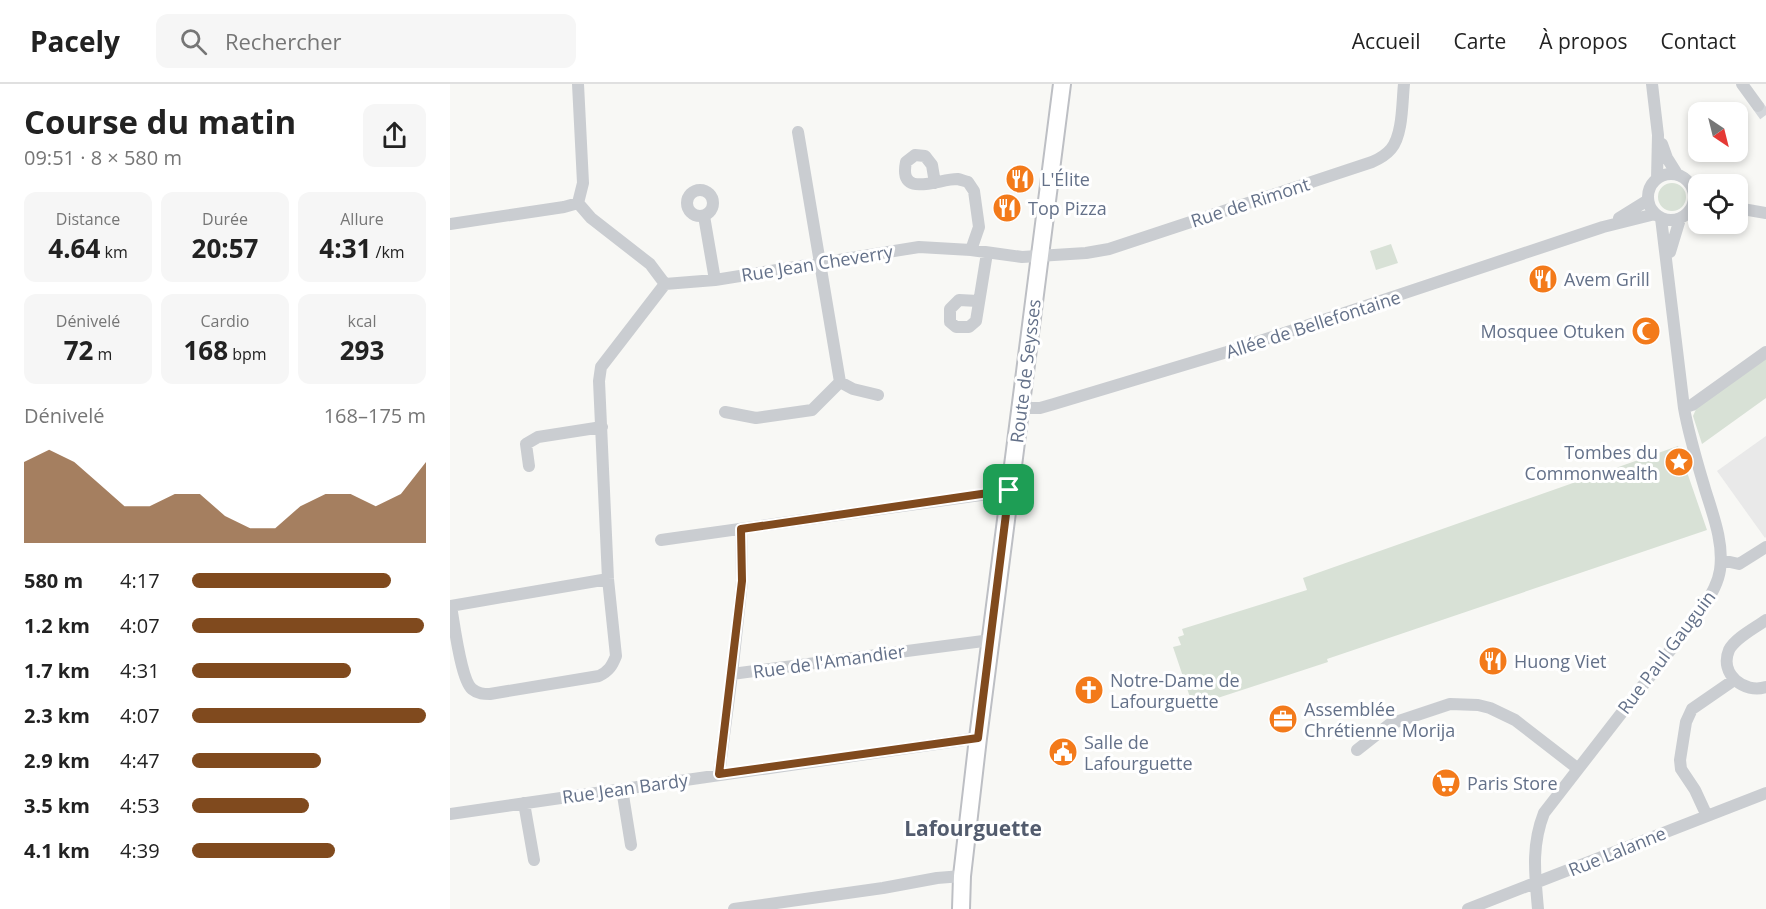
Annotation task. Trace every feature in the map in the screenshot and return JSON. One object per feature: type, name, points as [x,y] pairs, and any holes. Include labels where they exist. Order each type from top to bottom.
[{"type":"main road","name":"Route de Seysses","points":[[961,909],[962,876],[978,738],[1062,84]]},
{"type":"street","points":[[578,84],[583,183],[578,203]]},
{"type":"street","name":"Rue de Rimont","points":[[1040,256],[1109,249],[1372,162],[1392,148],[1398,136],[1404,84]]},
{"type":"street","points":[[1653,84],[1658,135],[1657,179]]},
{"type":"street","points":[[1742,84],[1758,106]]},
{"type":"street","points":[[798,132],[840,382]]},
{"type":"street","points":[[1658,135],[1667,158],[1677,174]]},
{"type":"street","points":[[1688,182],[1677,174],[1663,175],[1657,179],[1648,192],[1648,200],[1658,216],[1670,220],[1680,219],[1688,213]]},
{"type":"street","points":[[935,183],[958,179],[968,182],[974,192],[979,227],[971,250]]},
{"type":"street","name":"Allée de Bellefontaine","points":[[1603,227],[1648,200]]},
{"type":"street","points":[[450,224],[578,203]]},
{"type":"street","points":[[578,203],[591,218],[650,264],[665,284],[601,367],[598,381],[608,579],[616,656],[607,672],[588,678],[490,694],[473,690],[465,678],[451,606],[608,579]]},
{"type":"street","points":[[1748,210],[1766,213]]},
{"type":"street","points":[[704,216],[715,280]]},
{"type":"street","name":"Allée de Bellefontaine","points":[[1020,408],[1040,408],[1211,357],[1603,227],[1658,216]]},
{"type":"street","name":"Rue Paul Gauguin","points":[[1538,909],[1534,852],[1538,827],[1544,813],[1703,608],[1717,582],[1721,560],[1716,525],[1688,432],[1658,216]]},
{"type":"street","name":"Rue Paul Gauguin","points":[[1667,268],[1672,242],[1680,219]]},
{"type":"street","name":"Rue Jean Cheverry","points":[[665,284],[715,280],[920,247],[971,250],[1022,258],[1040,256]]},
{"type":"street","points":[[978,301],[987,253]]},
{"type":"street","points":[[1684,408],[1692,405],[1766,352]]},
{"type":"street","points":[[840,382],[853,389],[878,395]]},
{"type":"street","points":[[725,412],[756,418],[812,410],[840,382]]},
{"type":"street","points":[[529,466],[526,444],[538,437],[602,427]]},
{"type":"street","points":[[661,540],[1009,490]]},
{"type":"street","points":[[732,674],[742,581],[741,529]]},
{"type":"street","points":[[1721,560],[1739,564],[1766,547]]},
{"type":"street","points":[[1766,620],[1736,642],[1729,650],[1728,660],[1734,680],[1746,688],[1756,690],[1766,687]]},
{"type":"street","name":"Rue de l'Amandier","points":[[719,774],[732,674],[991,640]]},
{"type":"street","points":[[1707,816],[1695,790],[1681,769],[1680,760],[1686,722],[1692,709],[1734,680]]},
{"type":"street","points":[[1357,750],[1390,724],[1450,704],[1478,705],[1515,720],[1577,768]]},
{"type":"street","name":"Rue Jean Bardy","points":[[450,814],[978,738]]},
{"type":"street","points":[[622,789],[631,845]]},
{"type":"street","name":"Rue Lalanne","points":[[1468,909],[1766,793]]},
{"type":"street","points":[[524,803],[534,860]]},
{"type":"street","points":[[734,909],[962,876]]},
{"type":"shaded area","points":[[1672,183],[1682,187],[1686,197],[1682,207],[1672,211],[1662,207],[1658,197],[1662,187]]},
{"type":"shaded area","points":[[1391,244],[1398,263],[1376,270],[1370,251]]},
{"type":"shaded area","points":[[1766,357],[1766,398],[1702,444],[1693,416],[1697,407]]},
{"type":"shaded area","points":[[1766,436],[1766,537],[1765,538],[1717,471]]},
{"type":"shaded area","points":[[1678,446],[1707,530],[1327,659],[1328,662],[1193,706],[1173,647],[1181,645],[1178,637],[1184,635],[1182,629],[1307,590],[1303,578]]},
{"type":"tunnel","points":[[1758,106],[1766,117]]},
{"type":"place","name":"L'Élite","points":[[1020,179]]},
{"type":"place","name":"Top Pizza","points":[[1007,208]]},
{"type":"place","name":"Avem Grill","points":[[1543,279]]},
{"type":"place","name":"Mosquee Otuken","points":[[1646,331]]},
{"type":"place","name":"Tombes du Commonwealth","points":[[1679,462]]},
{"type":"place","name":"Huong Viet","points":[[1493,661]]},
{"type":"place","name":"Notre-Dame de Lafourguette","points":[[1089,690]]},
{"type":"place","name":"Assemblée Chrétienne Morija","points":[[1283,719]]},
{"type":"place","name":"Salle de Lafourguette","points":[[1063,752]]},
{"type":"place","name":"Paris Store","points":[[1446,783]]},
{"type":"district","name":"Lafourguette","points":[[973,828]]},
{"type":"route","points":[[1009,490],[978,738],[719,774],[742,581],[741,529],[1009,490]]}]
